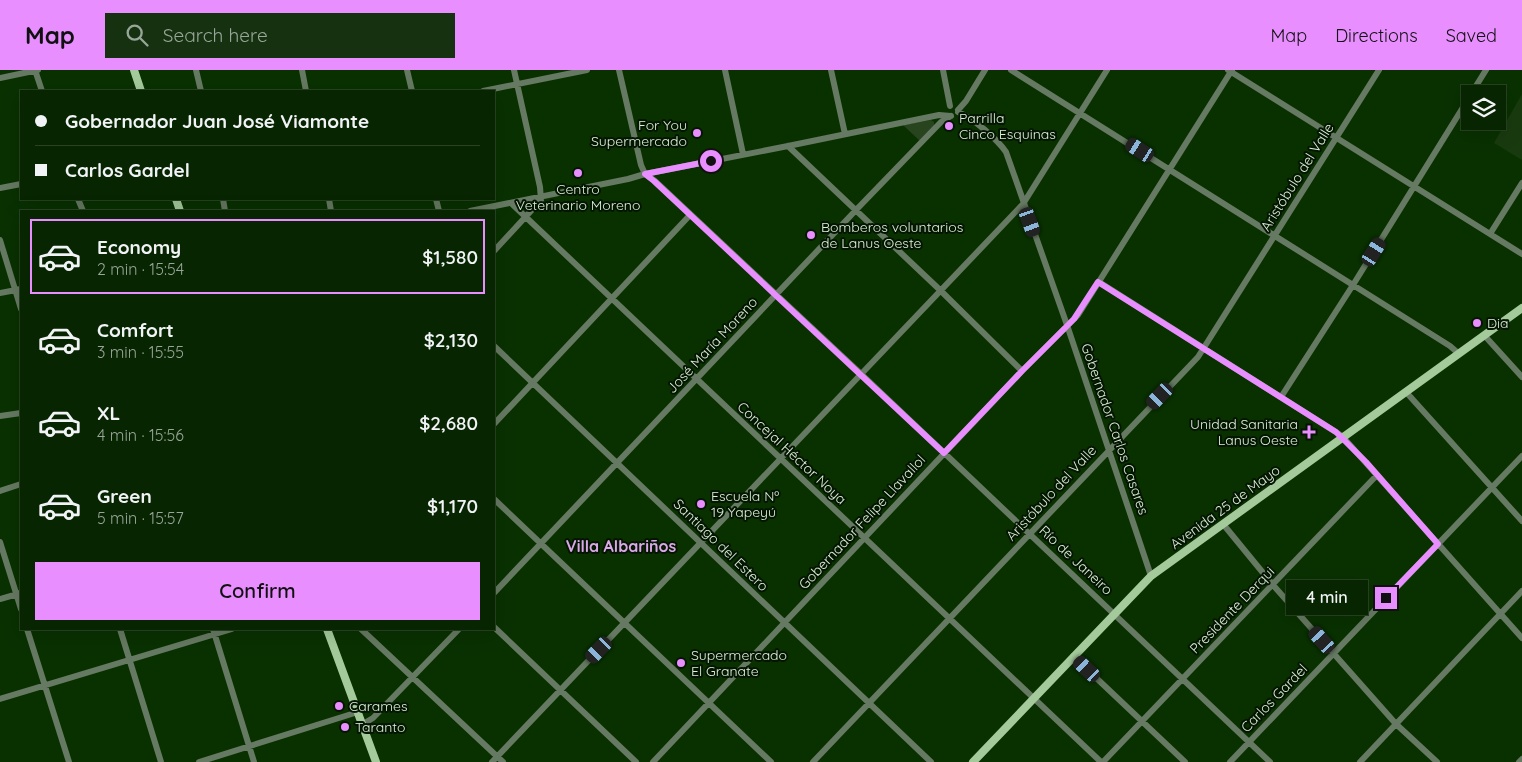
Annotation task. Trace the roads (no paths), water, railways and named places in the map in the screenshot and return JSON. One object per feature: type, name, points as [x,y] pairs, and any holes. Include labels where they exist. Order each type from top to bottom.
[{"type":"main road","points":[[134,70],[141,90]]},
{"type":"main road","name":"Avenida 25 de Mayo","points":[[972,762],[1151,576],[1342,436],[1522,308]]},
{"type":"main road","points":[[327,630],[376,762]]},
{"type":"street","points":[[0,78],[36,70],[42,90]]},
{"type":"street","points":[[196,70],[200,90]]},
{"type":"street","points":[[302,70],[306,90]]},
{"type":"street","points":[[407,70],[412,90]]},
{"type":"street","points":[[495,251],[538,205],[542,196],[514,70]]},
{"type":"street","points":[[488,90],[587,70]]},
{"type":"street","points":[[619,70],[641,165],[645,174]]},
{"type":"street","points":[[725,70],[743,154]]},
{"type":"street","points":[[831,70],[845,134]]},
{"type":"street","points":[[943,70],[949,107],[947,112],[950,116]]},
{"type":"street","points":[[475,210],[939,115],[956,116],[986,70]]},
{"type":"street","points":[[1011,70],[1170,168],[1274,236],[1450,346],[1458,353]]},
{"type":"street","points":[[492,762],[1023,204],[1107,70]]},
{"type":"street","points":[[1230,70],[1522,254]]},
{"type":"street","name":"Gobernador Felipe Llavallol","points":[[653,762],[944,453],[1078,315],[1230,70]]},
{"type":"street","name":"Aristóbulo del Valle","points":[[813,762],[1198,357],[1379,70]]},
{"type":"street","points":[[1477,85],[1486,70]]},
{"type":"street","points":[[939,115],[949,107],[955,106],[958,111]]},
{"type":"street","name":"Gobernador Carlos Casares","points":[[958,111],[998,142],[1006,152],[1067,325],[1151,576]]},
{"type":"street","points":[[1281,397],[1461,111]]},
{"type":"street","name":"José María Moreno","points":[[495,592],[856,210],[941,122],[950,116]]},
{"type":"street","points":[[788,146],[940,290],[1022,371]]},
{"type":"street","name":"Río de Janeiro","points":[[645,174],[861,374],[1270,762]]},
{"type":"street","points":[[1490,234],[1522,183]]},
{"type":"street","points":[[0,188],[20,184]]},
{"type":"street","name":"Concejal Héctor Noya","points":[[510,203],[1102,762]]},
{"type":"street","points":[[495,423],[690,215]]},
{"type":"street","points":[[0,240],[18,289],[20,302]]},
{"type":"street","points":[[1098,282],[1342,436],[1522,638]]},
{"type":"street","points":[[0,293],[18,289]]},
{"type":"street","points":[[1484,335],[1522,377]]},
{"type":"street","name":"Santiago del Estero","points":[[495,347],[931,762]]},
{"type":"street","points":[[1406,392],[1522,521]]},
{"type":"street","points":[[0,416],[20,413]]},
{"type":"street","name":"Carlos Gardel","points":[[1230,762],[1522,456]]},
{"type":"street","name":"Presidente Derqui","points":[[1102,762],[1274,585],[1377,475]]},
{"type":"street","points":[[0,490],[20,484]]},
{"type":"street","points":[[495,500],[770,762]]},
{"type":"street","points":[[1223,524],[1396,724],[1437,762]]},
{"type":"street","points":[[0,542],[19,594],[0,599]]},
{"type":"street","points":[[1360,762],[1522,591]]},
{"type":"street","points":[[495,628],[636,762]]},
{"type":"street","points":[[27,630],[68,762]]},
{"type":"street","points":[[120,630],[161,762]]},
{"type":"street","points":[[362,630],[503,762]]},
{"type":"street","points":[[363,724],[373,718],[458,630]]},
{"type":"street","points":[[0,699],[130,660],[214,632],[254,762]]},
{"type":"street","points":[[1073,656],[1185,762]]},
{"type":"street","points":[[199,762],[358,712]]},
{"type":"street","points":[[1519,762],[1522,759]]},
{"type":"place","name":"Parrilla Cinco Esquinas","points":[[949,126]]},
{"type":"place","name":"For You Supermercado","points":[[697,133]]},
{"type":"place","name":"Centro Veterinario Moreno","points":[[578,173]]},
{"type":"place","name":"Bomberos voluntarios de Lanus Oeste","points":[[811,235]]},
{"type":"place","name":"Dia","points":[[1477,323]]},
{"type":"place","name":"Unidad Sanitaria Lanus Oeste","points":[[1309,432]]},
{"type":"place","name":"Escuela Nº 19 Yapeyú","points":[[701,504]]},
{"type":"place","name":"Supermercado El Granate","points":[[681,663]]},
{"type":"place","name":"Carames","points":[[339,706]]},
{"type":"place","name":"Taranto","points":[[345,727]]},
{"type":"district","name":"Villa Albariños","points":[[621,546]]}]
